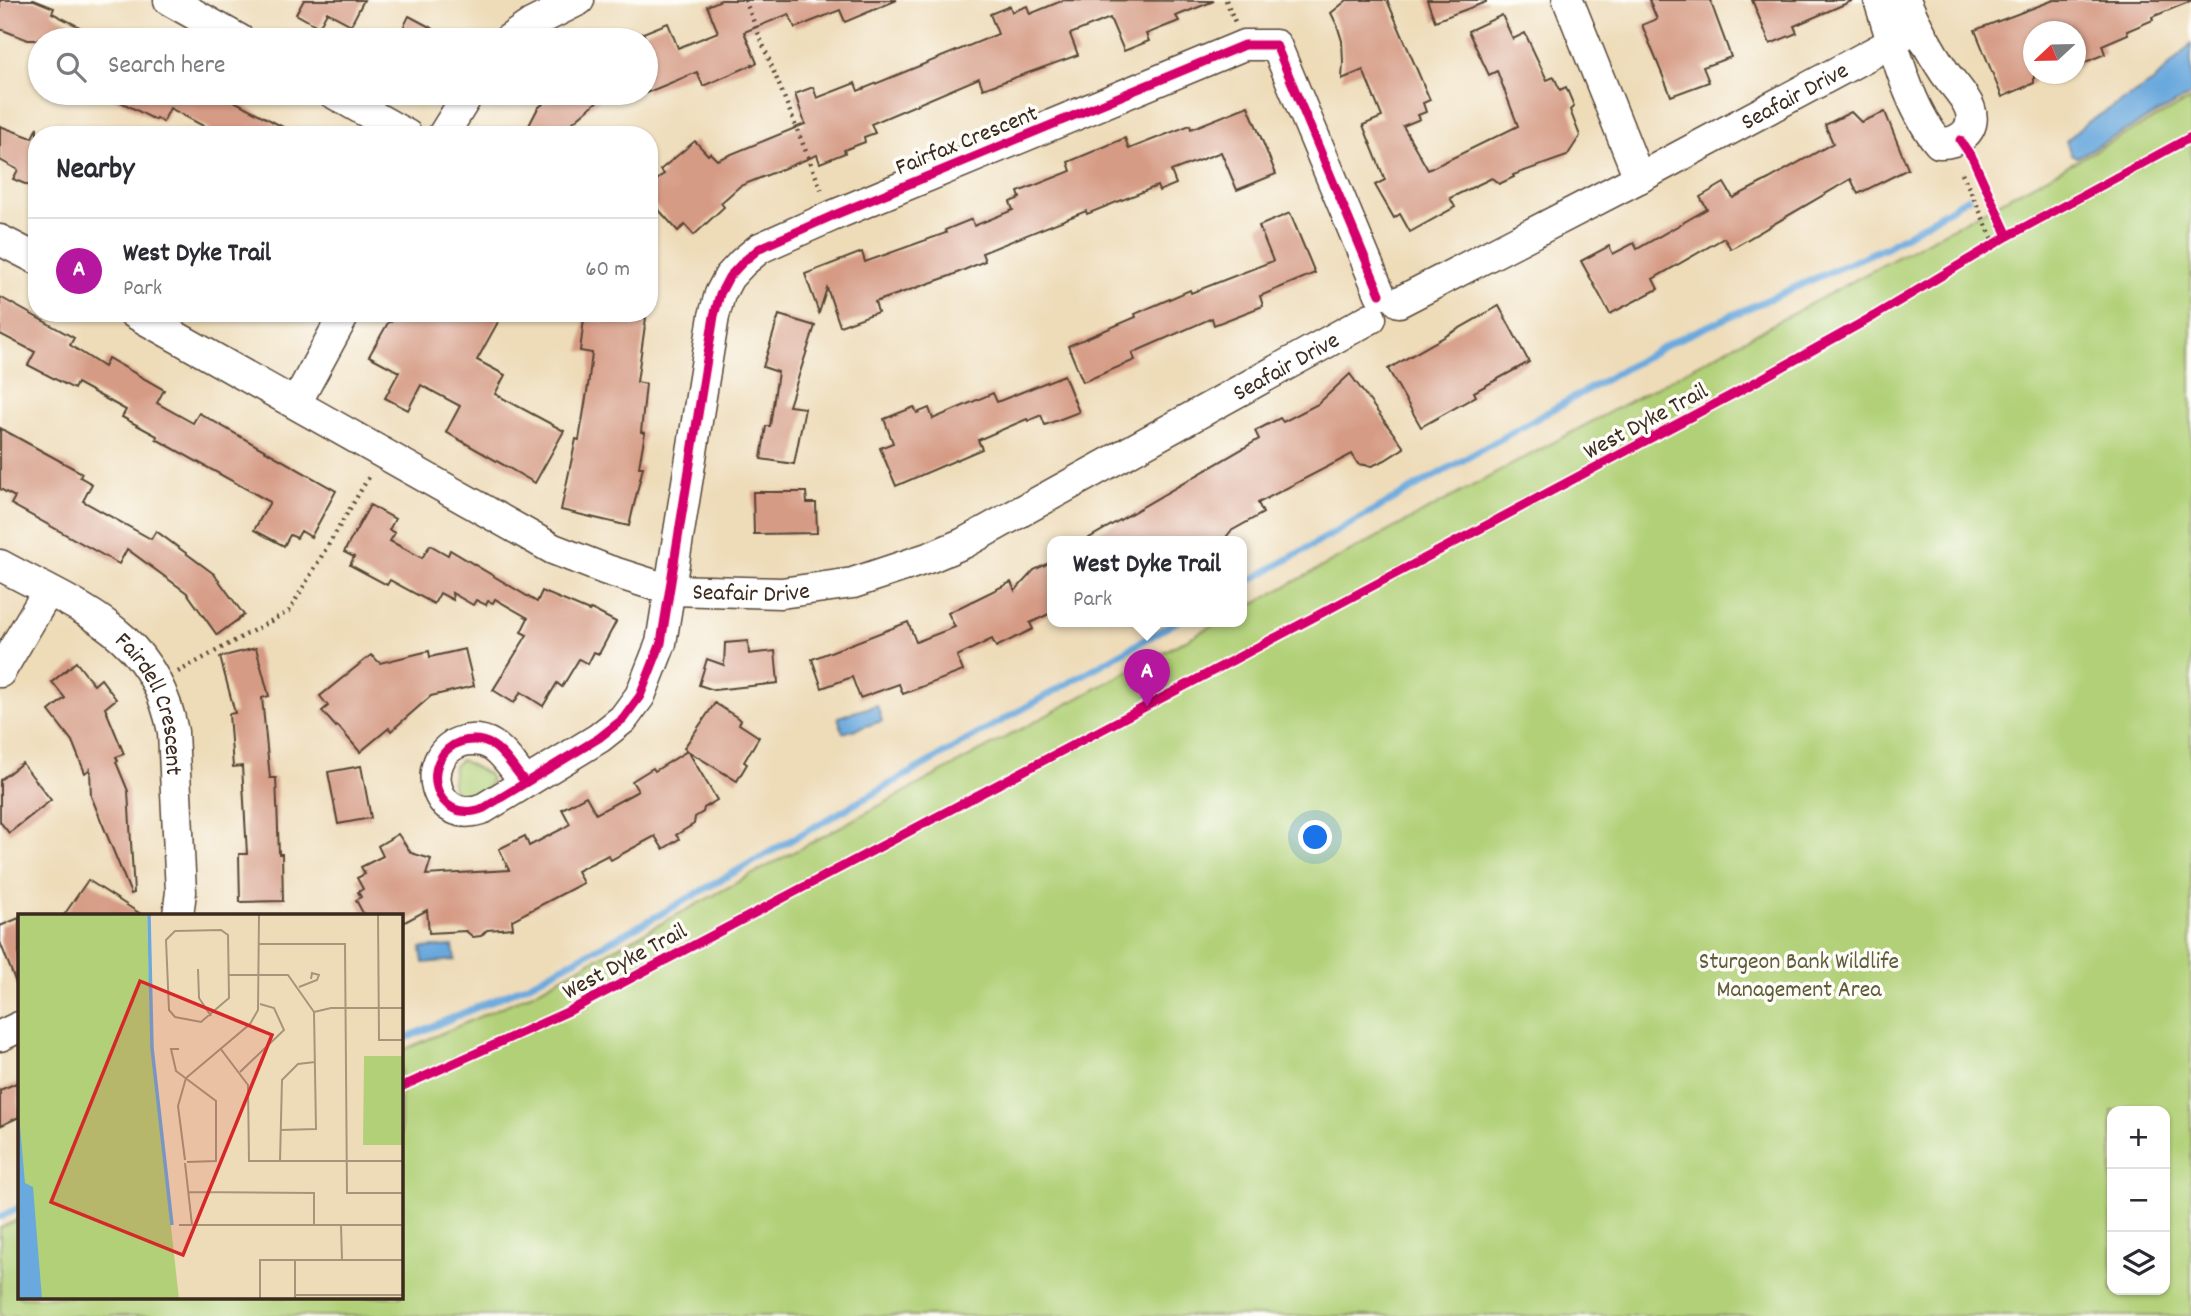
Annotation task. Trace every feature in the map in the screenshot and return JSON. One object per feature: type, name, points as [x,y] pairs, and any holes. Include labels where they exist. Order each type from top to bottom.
[{"type":"street","points":[[169,0],[219,28]]},
{"type":"street","points":[[526,28],[579,0]]},
{"type":"street","points":[[1568,0],[1639,178]]},
{"type":"street","points":[[1879,0],[1905,23]]},
{"type":"street","name":"Seafair Drive","points":[[150,322],[553,549],[670,590],[781,593],[823,589],[853,583],[931,557],[1000,523],[1383,305],[1639,178],[1905,23]]},
{"type":"street","name":"Fairfax Crescent","points":[[525,782],[599,738],[623,719],[640,696],[661,643],[708,350],[720,294],[729,277],[761,248],[1244,45],[1276,46],[1383,305]]},
{"type":"street","points":[[354,105],[391,126]]},
{"type":"street","points":[[448,126],[461,105]]},
{"type":"street","points":[[0,240],[28,254]]},
{"type":"street","points":[[296,403],[340,322]]},
{"type":"street","name":"Fairdell Crescent","points":[[0,565],[101,619],[141,655],[158,683],[168,707],[174,743],[181,892],[177,914]]},
{"type":"street","points":[[0,672],[48,591]]},
{"type":"street","points":[[0,1036],[18,1027]]},
{"type":"path","points":[[745,0],[832,216]]},
{"type":"path","points":[[1962,173],[1998,242],[1984,250]]},
{"type":"path","points":[[158,683],[289,611],[383,453]]},
{"type":"green space","name":"Sturgeon Bank Wildlife Management Area","points":[[2191,99],[2191,1316],[0,1316],[0,1228],[18,1219],[18,1298],[402,1298],[402,1051],[527,996],[1210,627],[1247,627],[1247,607]]},
{"type":"green space","points":[[461,760],[488,774],[491,781],[484,791],[466,798],[454,791],[454,766]]},
{"type":"water","points":[[2191,44],[2191,95],[2077,157],[2071,154],[2066,141],[2085,124],[2153,82]]},
{"type":"water","points":[[877,705],[882,721],[843,733],[838,717]]},
{"type":"water","points":[[453,946],[455,960],[423,963],[421,948]]},
{"type":"building","points":[[0,0],[34,0],[54,8],[52,13],[81,28],[28,28],[28,40],[0,29]]},
{"type":"building","points":[[304,0],[364,0],[351,25],[327,12],[319,27],[296,14]]},
{"type":"building","points":[[721,0],[897,0],[845,22],[840,10],[795,28],[789,14],[744,32],[757,63],[703,86],[697,72],[658,88],[658,28],[656,28],[668,23],[678,48],[718,32],[707,6]]},
{"type":"building","points":[[1064,0],[1214,1],[1176,16],[1179,21],[1146,34],[1149,41],[1124,51],[1110,18],[1070,34],[1078,55],[983,89],[979,78],[871,124],[875,133],[864,137],[865,142],[844,150],[845,153],[820,163],[817,155],[740,186],[721,203],[724,207],[694,235],[685,225],[678,231],[658,209],[658,179],[664,174],[660,170],[695,141],[717,160],[805,124],[795,94],[813,87],[817,98],[855,83],[858,91],[998,34],[990,14],[1010,6],[1012,12],[1027,6],[1030,14]]},
{"type":"building","points":[[1347,0],[1387,0],[1430,100],[1423,103],[1426,112],[1418,115],[1420,119],[1403,126],[1428,170],[1518,126],[1497,71],[1489,75],[1468,31],[1502,15],[1513,39],[1525,33],[1547,80],[1554,77],[1560,90],[1566,87],[1574,106],[1570,110],[1580,136],[1567,156],[1513,175],[1514,177],[1499,184],[1492,178],[1450,198],[1455,207],[1410,232],[1400,214],[1394,218],[1375,185],[1385,180],[1363,125],[1382,117],[1363,70],[1342,79],[1342,41],[1331,13]]},
{"type":"building","points":[[1427,0],[1486,0],[1486,2],[1435,21]]},
{"type":"building","points":[[1649,0],[1710,0],[1731,57],[1703,67],[1709,82],[1671,96],[1642,25],[1657,19]]},
{"type":"building","points":[[1752,0],[1854,0],[1794,26],[1797,33],[1770,44]]},
{"type":"building","points":[[2054,0],[2191,0],[2152,17],[2153,20],[2127,31],[2128,34],[2102,45],[2105,54],[2086,62],[2086,21],[2023,21],[2023,84],[2032,84],[2002,97],[1975,30]]},
{"type":"building","points":[[409,16],[432,28],[403,28]]},
{"type":"building","points":[[127,105],[242,105],[281,126],[203,126],[170,108],[163,122],[156,118],[155,120]]},
{"type":"building","points":[[542,105],[593,105],[568,126],[529,126]]},
{"type":"building","points":[[1248,106],[1276,174],[1237,190],[1221,152],[1171,171],[1176,184],[1159,191],[1157,186],[1087,214],[1086,211],[982,253],[985,261],[875,302],[878,312],[840,326],[827,288],[819,313],[805,274],[862,252],[865,262],[946,233],[945,230],[972,219],[974,226],[1013,210],[1010,202],[1020,198],[1018,192],[1071,171],[1068,162],[1125,138],[1129,149],[1190,125],[1191,129]]},
{"type":"building","points":[[1851,112],[1861,122],[1885,112],[1908,169],[1858,194],[1851,179],[1731,249],[1724,238],[1653,279],[1658,289],[1610,314],[1581,261],[1609,246],[1613,254],[1634,243],[1637,249],[1707,209],[1700,197],[1724,183],[1733,198],[1769,179],[1833,143],[1825,125]]},
{"type":"building","points":[[0,126],[28,136],[28,185],[13,179],[18,170],[0,160]]},
{"type":"building","points":[[1290,213],[1315,273],[1260,296],[1263,306],[1214,325],[1212,318],[1132,353],[1135,360],[1083,382],[1068,346],[1190,290],[1191,293],[1273,261],[1259,226]]},
{"type":"building","points":[[0,297],[28,313],[28,322],[45,322],[74,338],[70,345],[104,367],[108,358],[164,390],[157,403],[193,423],[199,413],[336,491],[311,537],[301,531],[297,538],[290,535],[284,546],[254,530],[270,502],[156,439],[157,436],[122,417],[126,410],[77,383],[74,389],[28,365],[35,352],[0,334]]},
{"type":"building","points":[[1499,306],[1529,362],[1474,392],[1476,396],[1421,427],[1388,369]]},
{"type":"building","points":[[779,315],[815,326],[789,406],[805,408],[794,464],[761,459],[766,426],[770,426],[778,372],[763,367]]},
{"type":"building","points":[[388,322],[498,322],[477,360],[505,375],[495,394],[564,431],[535,483],[446,432],[460,406],[421,385],[408,410],[385,398],[399,372],[369,356]]},
{"type":"building","points":[[584,322],[645,322],[637,382],[646,384],[641,432],[645,433],[639,467],[643,467],[629,526],[561,510],[576,439],[579,440],[592,353],[580,351]]},
{"type":"building","points":[[1350,374],[1404,448],[1372,466],[1358,464],[1352,454],[1258,503],[1263,513],[1227,536],[1093,536],[1259,439],[1255,431],[1280,418],[1283,422],[1318,404]]},
{"type":"building","points":[[1064,375],[1079,412],[1045,425],[1041,415],[1028,421],[1027,419],[978,440],[982,449],[896,486],[880,448],[893,443],[884,419],[914,407],[917,413],[929,408],[933,419],[993,393],[997,402]]},
{"type":"building","points":[[0,428],[82,473],[80,477],[92,484],[83,501],[151,539],[156,531],[214,574],[244,615],[217,635],[187,593],[127,549],[119,564],[11,504],[15,497],[0,489]]},
{"type":"building","points":[[753,492],[806,492],[807,503],[816,503],[817,533],[754,534]]},
{"type":"building","points":[[370,505],[395,519],[389,530],[395,533],[390,541],[422,558],[430,545],[448,555],[450,550],[537,602],[542,591],[589,611],[591,609],[616,622],[599,654],[594,652],[588,664],[579,659],[562,687],[557,683],[543,706],[521,692],[514,703],[493,690],[527,635],[521,632],[528,618],[495,599],[493,603],[488,601],[486,605],[476,600],[473,605],[452,593],[453,600],[440,593],[434,604],[390,580],[387,585],[350,565],[354,557],[344,552]]},
{"type":"building","points":[[1047,564],[1047,615],[1030,623],[1033,629],[996,647],[992,639],[957,656],[963,671],[903,694],[899,684],[860,698],[852,677],[822,688],[812,659],[908,622],[916,642],[955,627],[948,613],[1011,582],[1015,591],[1034,570]]},
{"type":"building","points":[[748,641],[749,654],[775,651],[778,683],[714,690],[699,685],[707,659],[724,665],[725,643]]},
{"type":"building","points":[[256,648],[269,696],[262,698],[270,778],[276,778],[283,901],[240,902],[239,854],[247,854],[242,766],[233,767],[229,714],[235,713],[220,657]]},
{"type":"building","points":[[465,649],[474,686],[431,696],[391,731],[389,728],[360,752],[322,711],[328,706],[320,696],[371,655],[380,663],[429,651],[430,657]]},
{"type":"building","points":[[76,662],[94,685],[101,679],[116,699],[105,708],[124,754],[116,757],[116,762],[128,791],[134,893],[131,894],[91,796],[90,769],[85,773],[72,741],[49,711],[65,698],[52,682]]},
{"type":"building","points":[[715,703],[741,720],[739,724],[759,737],[744,762],[747,764],[737,781],[688,751],[717,800],[695,817],[694,824],[676,835],[679,839],[663,849],[655,836],[611,860],[608,855],[577,871],[583,883],[512,920],[513,928],[487,930],[481,936],[473,937],[466,931],[429,933],[427,910],[402,923],[402,914],[363,914],[356,900],[361,897],[358,892],[363,889],[357,878],[365,874],[361,867],[383,856],[378,846],[398,834],[411,853],[431,859],[426,875],[509,870],[499,849],[525,836],[529,846],[562,829],[570,824],[562,809],[586,796],[596,814],[638,791],[632,781],[653,768],[655,771],[687,751],[684,748]]},
{"type":"building","points":[[22,763],[51,800],[9,833],[0,822],[0,780]]},
{"type":"building","points":[[361,766],[371,818],[338,824],[328,772]]},
{"type":"building","points":[[88,880],[140,914],[65,914]]},
{"type":"building","points":[[18,918],[18,988],[0,942],[0,926]]},
{"type":"building","points":[[18,1082],[18,1117],[0,1126],[0,1090]]},
{"type":"waterway","points":[[1247,582],[1672,342],[1886,247],[1968,198]]},
{"type":"waterway","points":[[402,1040],[526,986],[657,916],[1167,627]]},
{"type":"waterway","points":[[0,1217],[18,1208]]},
{"type":"cycle path","points":[[525,782],[497,748],[476,740],[460,742],[447,750],[439,761],[436,775],[437,788],[443,800],[453,808],[467,812],[484,808],[599,738],[623,719],[640,696],[661,643],[714,316],[720,294],[729,277],[760,248],[1244,45],[1276,45],[1380,294]]},
{"type":"cycle path","name":"West Dyke Trail","points":[[402,1087],[569,1011],[1192,682],[1741,390],[1874,316],[2008,236],[2191,137]]},
{"type":"cycle path","points":[[1960,140],[1973,159],[2008,236]]},
{"type":"place","name":"West Dyke Trail","points":[[1147,707]]}]
